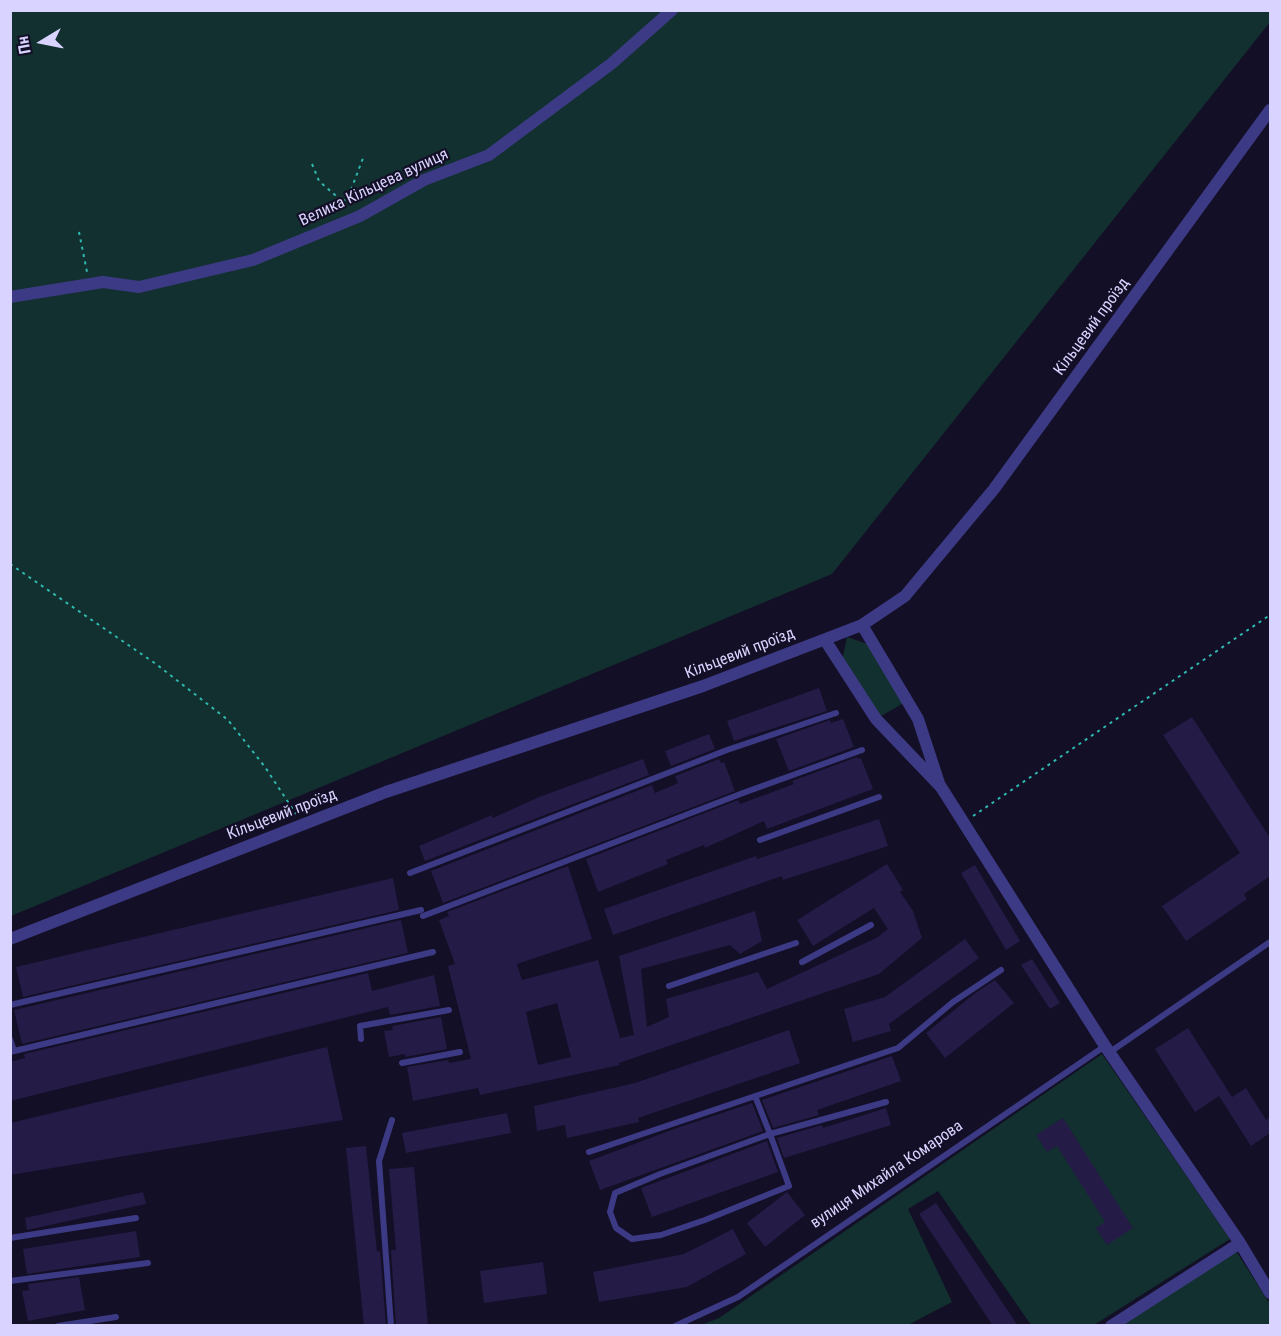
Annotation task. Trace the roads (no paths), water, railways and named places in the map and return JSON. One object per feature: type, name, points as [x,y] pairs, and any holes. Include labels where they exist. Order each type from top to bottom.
[{"type":"street","name":"Велика Кільцева вулиця","points":[[10,297],[103,282],[138,287],[241,262],[351,220],[424,180],[489,155],[611,64],[672,10]]},
{"type":"street","name":"Кільцевий проїзд","points":[[10,939],[386,792],[703,686],[862,625],[905,596],[994,489],[1270,110]]},
{"type":"street","points":[[862,625],[918,719],[941,787]]},
{"type":"street","points":[[825,640],[876,718],[941,787],[1107,1049],[1240,1243],[1270,1293]]},
{"type":"street","points":[[1112,1326],[1240,1243]]},
{"type":"lane","points":[[410,873],[727,750],[836,713]]},
{"type":"lane","points":[[10,1005],[422,913],[862,750]]},
{"type":"lane","points":[[760,840],[879,797]]},
{"type":"lane","points":[[802,962],[871,925]]},
{"type":"lane","name":"вулиця Михайла Комарова","points":[[675,1326],[738,1296],[1270,942]]},
{"type":"lane","points":[[669,986],[796,943]]},
{"type":"lane","points":[[10,1039],[12,1051],[433,952]]},
{"type":"lane","points":[[589,1152],[898,1048],[953,1002],[1001,970]]},
{"type":"lane","points":[[361,1039],[360,1026],[448,1010]]},
{"type":"lane","points":[[402,1063],[460,1052]]},
{"type":"lane","points":[[755,1096],[770,1134],[789,1186],[705,1220],[661,1234],[632,1239],[616,1228],[610,1212],[615,1193],[770,1134],[886,1102]]},
{"type":"lane","points":[[391,1326],[379,1161],[392,1120]]},
{"type":"lane","points":[[10,1238],[136,1218]]},
{"type":"lane","points":[[10,1281],[148,1263]]},
{"type":"lane","points":[[58,1326],[116,1317]]}]
